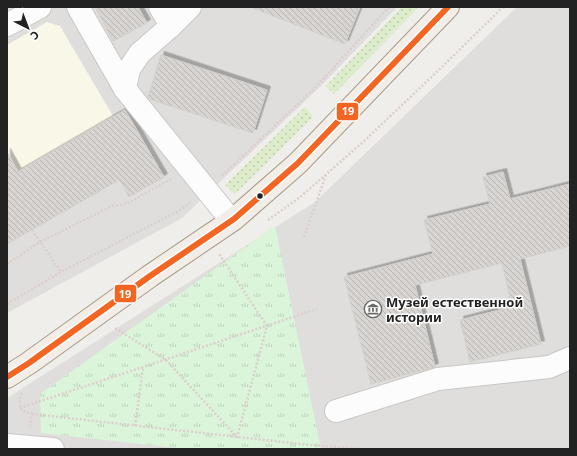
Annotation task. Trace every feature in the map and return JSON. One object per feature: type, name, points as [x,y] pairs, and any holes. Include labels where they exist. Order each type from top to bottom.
[{"type":"main road","points":[[7,377],[231,220],[298,163],[448,7]]},
{"type":"street","points":[[7,25],[40,7]]},
{"type":"street","points":[[78,7],[125,89],[188,169],[231,220]]},
{"type":"street","points":[[160,7],[171,26]]},
{"type":"street","points":[[125,89],[129,69],[140,53],[190,7]]},
{"type":"street","points":[[336,411],[438,379],[549,367],[570,358]]},
{"type":"street","points":[[7,432],[16,446],[53,449]]},
{"type":"path","points":[[7,264],[40,242],[112,206],[126,204],[188,169]]},
{"type":"path","points":[[304,237],[326,174]]},
{"type":"path","points":[[32,230],[61,272]]},
{"type":"path","points":[[219,254],[267,326],[237,437]]},
{"type":"path","points":[[20,408],[317,309]]},
{"type":"path","points":[[113,327],[166,360],[237,437]]},
{"type":"path","points":[[135,426],[142,368]]},
{"type":"path","points":[[32,414],[237,437],[310,447],[363,449]]},
{"type":"shaded area","points":[[7,7],[397,7],[324,83],[182,218],[7,313]]},
{"type":"shaded area","points":[[517,7],[570,7],[570,449],[7,449],[7,398],[315,202]]},
{"type":"shaded area","points":[[47,22],[60,26],[113,116],[125,110],[164,177],[129,197],[118,180],[7,244],[7,45]]},
{"type":"green space","points":[[402,7],[419,7],[334,94],[326,86]]},
{"type":"green space","points":[[305,107],[313,117],[235,194],[225,185]]},
{"type":"green space","points":[[275,226],[321,449],[187,449],[41,433],[40,394]]},
{"type":"building","points":[[95,7],[138,7],[147,23],[113,41]]},
{"type":"building","points":[[253,7],[360,7],[345,44]]},
{"type":"building","points":[[161,55],[267,90],[253,133],[149,99],[148,97]]},
{"type":"building","points":[[125,110],[164,177],[129,197],[119,180],[7,244],[7,152],[18,172]]},
{"type":"building","points":[[503,172],[510,199],[570,184],[570,246],[520,259],[541,344],[470,362],[460,320],[512,307],[502,263],[415,285],[435,367],[371,384],[344,277],[433,254],[424,220],[490,204],[483,177]]},
{"type":"transit line","name":"19","points":[[7,377],[29,363],[150,276],[234,219],[298,163],[448,7]]},
{"type":"place","name":"Музей естественной истории","points":[[373,309]]}]
